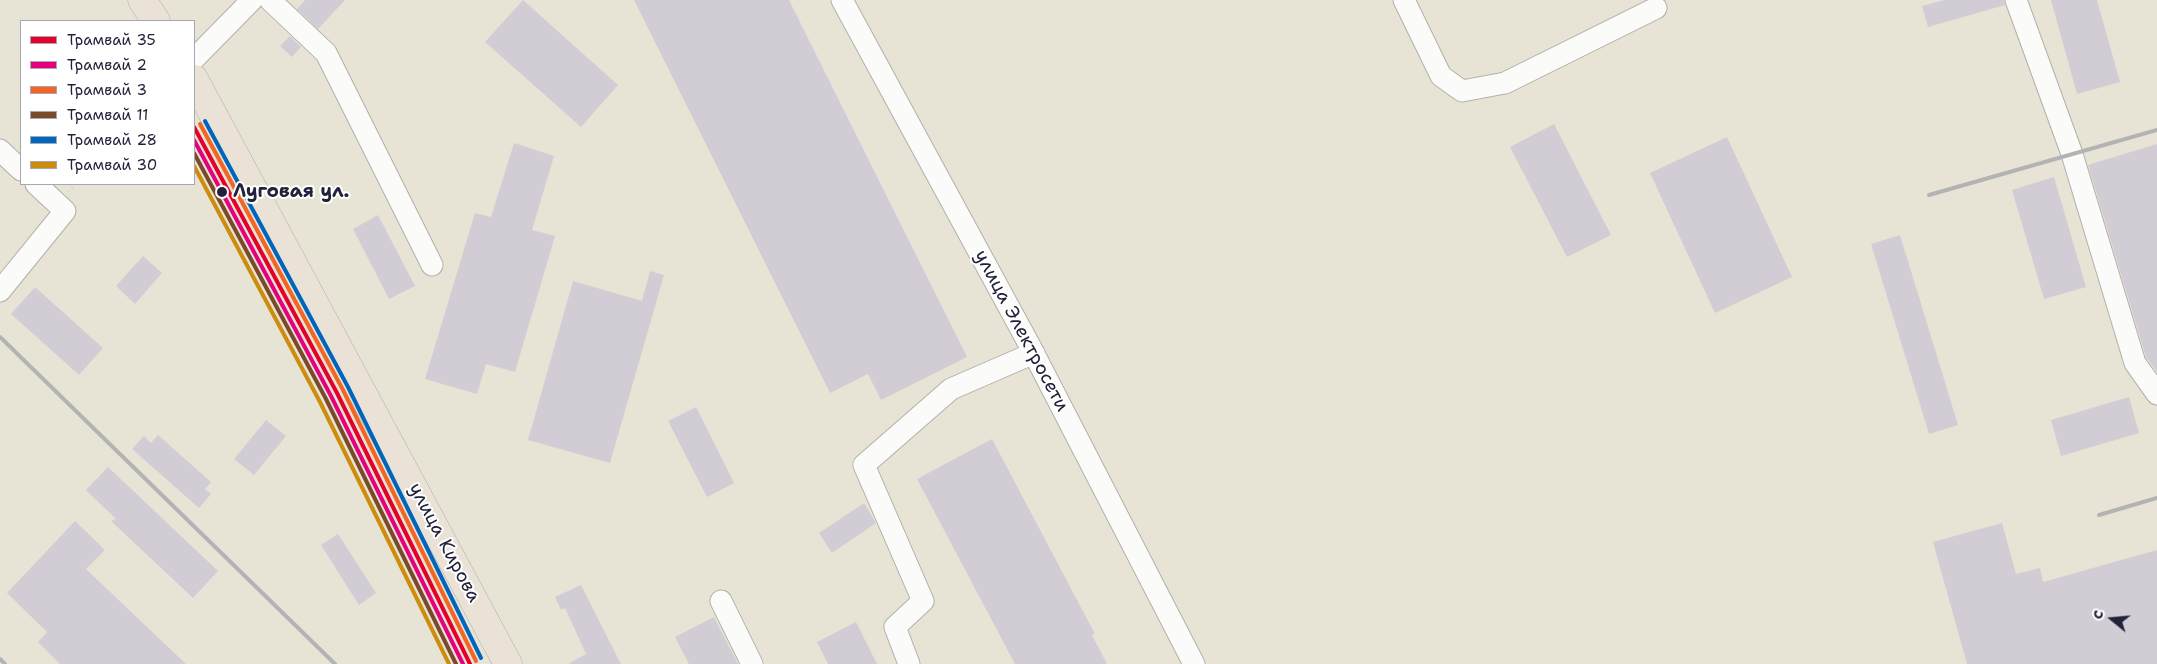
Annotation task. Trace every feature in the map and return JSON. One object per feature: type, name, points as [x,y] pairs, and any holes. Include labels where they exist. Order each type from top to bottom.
[{"type":"main road","points":[[142,0],[155,20]]},
{"type":"main road","name":"улица Кирова","points":[[195,81],[508,664]]},
{"type":"street","points":[[195,58],[252,0]]},
{"type":"street","points":[[270,0],[326,53],[432,265]]},
{"type":"street","name":"улица Электросети","points":[[842,0],[1034,353],[1194,664]]},
{"type":"street","points":[[1404,0],[1441,76],[1462,91],[1505,83],[1656,8]]},
{"type":"street","points":[[2016,0],[2072,154],[2135,363],[2157,394]]},
{"type":"street","points":[[0,150],[20,169]]},
{"type":"street","points":[[0,291],[65,211],[37,185]]},
{"type":"street","points":[[910,664],[894,627],[923,601],[864,465],[951,390],[1034,353]]},
{"type":"street","points":[[721,601],[752,664]]},
{"type":"building","points":[[305,0],[345,0],[318,29],[297,9]]},
{"type":"building","points":[[523,0],[618,85],[581,127],[485,42]]},
{"type":"building","points":[[634,0],[789,0],[967,357],[881,400],[868,374],[830,393]]},
{"type":"building","points":[[1945,0],[2004,0],[2005,5],[1928,27],[1922,6]]},
{"type":"building","points":[[2051,0],[2097,0],[2120,82],[2077,94]]},
{"type":"building","points":[[290,36],[301,47],[292,57],[280,46]]},
{"type":"building","points":[[1554,124],[1611,235],[1567,257],[1510,147]]},
{"type":"building","points":[[1727,137],[1792,277],[1715,313],[1650,173]]},
{"type":"building","points":[[514,143],[554,156],[532,230],[555,236],[515,372],[486,364],[477,394],[425,379],[475,213],[491,217]]},
{"type":"building","points":[[2157,144],[2157,372],[2146,357],[2088,165]]},
{"type":"building","points":[[2054,177],[2086,287],[2044,299],[2012,190]]},
{"type":"building","points":[[378,215],[415,286],[389,299],[353,229]]},
{"type":"building","points":[[1900,235],[1958,425],[1929,434],[1871,244]]},
{"type":"building","points":[[143,256],[162,273],[135,304],[116,286]]},
{"type":"building","points":[[650,271],[664,275],[610,463],[528,440],[573,281],[642,301]]},
{"type":"building","points":[[35,287],[103,348],[79,375],[11,314]]},
{"type":"building","points":[[2129,397],[2139,433],[2061,456],[2051,420]]},
{"type":"building","points":[[696,407],[734,483],[707,497],[668,421]]},
{"type":"building","points":[[266,420],[286,436],[254,475],[234,459]]},
{"type":"building","points":[[158,435],[211,482],[205,489],[211,494],[199,508],[132,449],[144,436],[151,443]]},
{"type":"building","points":[[992,439],[1095,634],[1092,635],[1107,664],[1015,664],[917,479]]},
{"type":"building","points":[[108,467],[218,571],[193,598],[111,521],[116,519],[86,490]]},
{"type":"building","points":[[864,503],[876,523],[832,553],[819,533]]},
{"type":"building","points":[[75,521],[105,550],[86,569],[186,664],[60,664],[38,642],[47,632],[7,593]]},
{"type":"building","points":[[2002,523],[2016,574],[2040,568],[2043,582],[2157,550],[2157,664],[1967,664],[1933,542]]},
{"type":"building","points":[[338,534],[376,593],[359,605],[321,545]]},
{"type":"building","points":[[581,585],[621,664],[568,664],[586,654],[565,608],[561,610],[555,597]]},
{"type":"building","points":[[714,617],[738,664],[689,664],[675,637]]},
{"type":"building","points":[[856,622],[877,664],[828,664],[817,642]]},
{"type":"railway","points":[[1929,195],[2157,130]]},
{"type":"railway","points":[[0,337],[335,664]]},
{"type":"railway","points":[[2099,515],[2157,498]]},
{"type":"railway","points":[[0,659],[5,664]]},
{"type":"tram line","name":"28","points":[[205,121],[348,387],[481,658]]},
{"type":"tram line","name":"3","points":[[200,124],[343,390],[476,661]]},
{"type":"tram line","name":"35","points":[[195,129],[337,393],[470,664]]},
{"type":"tram line","name":"2","points":[[195,142],[331,396],[463,664]]},
{"type":"tram line","name":"11","points":[[195,155],[326,399],[456,664]]},
{"type":"tram line","name":"30","points":[[195,168],[320,402],[449,664]]},
{"type":"place","name":"Луговая ул.","points":[[222,192]]}]
